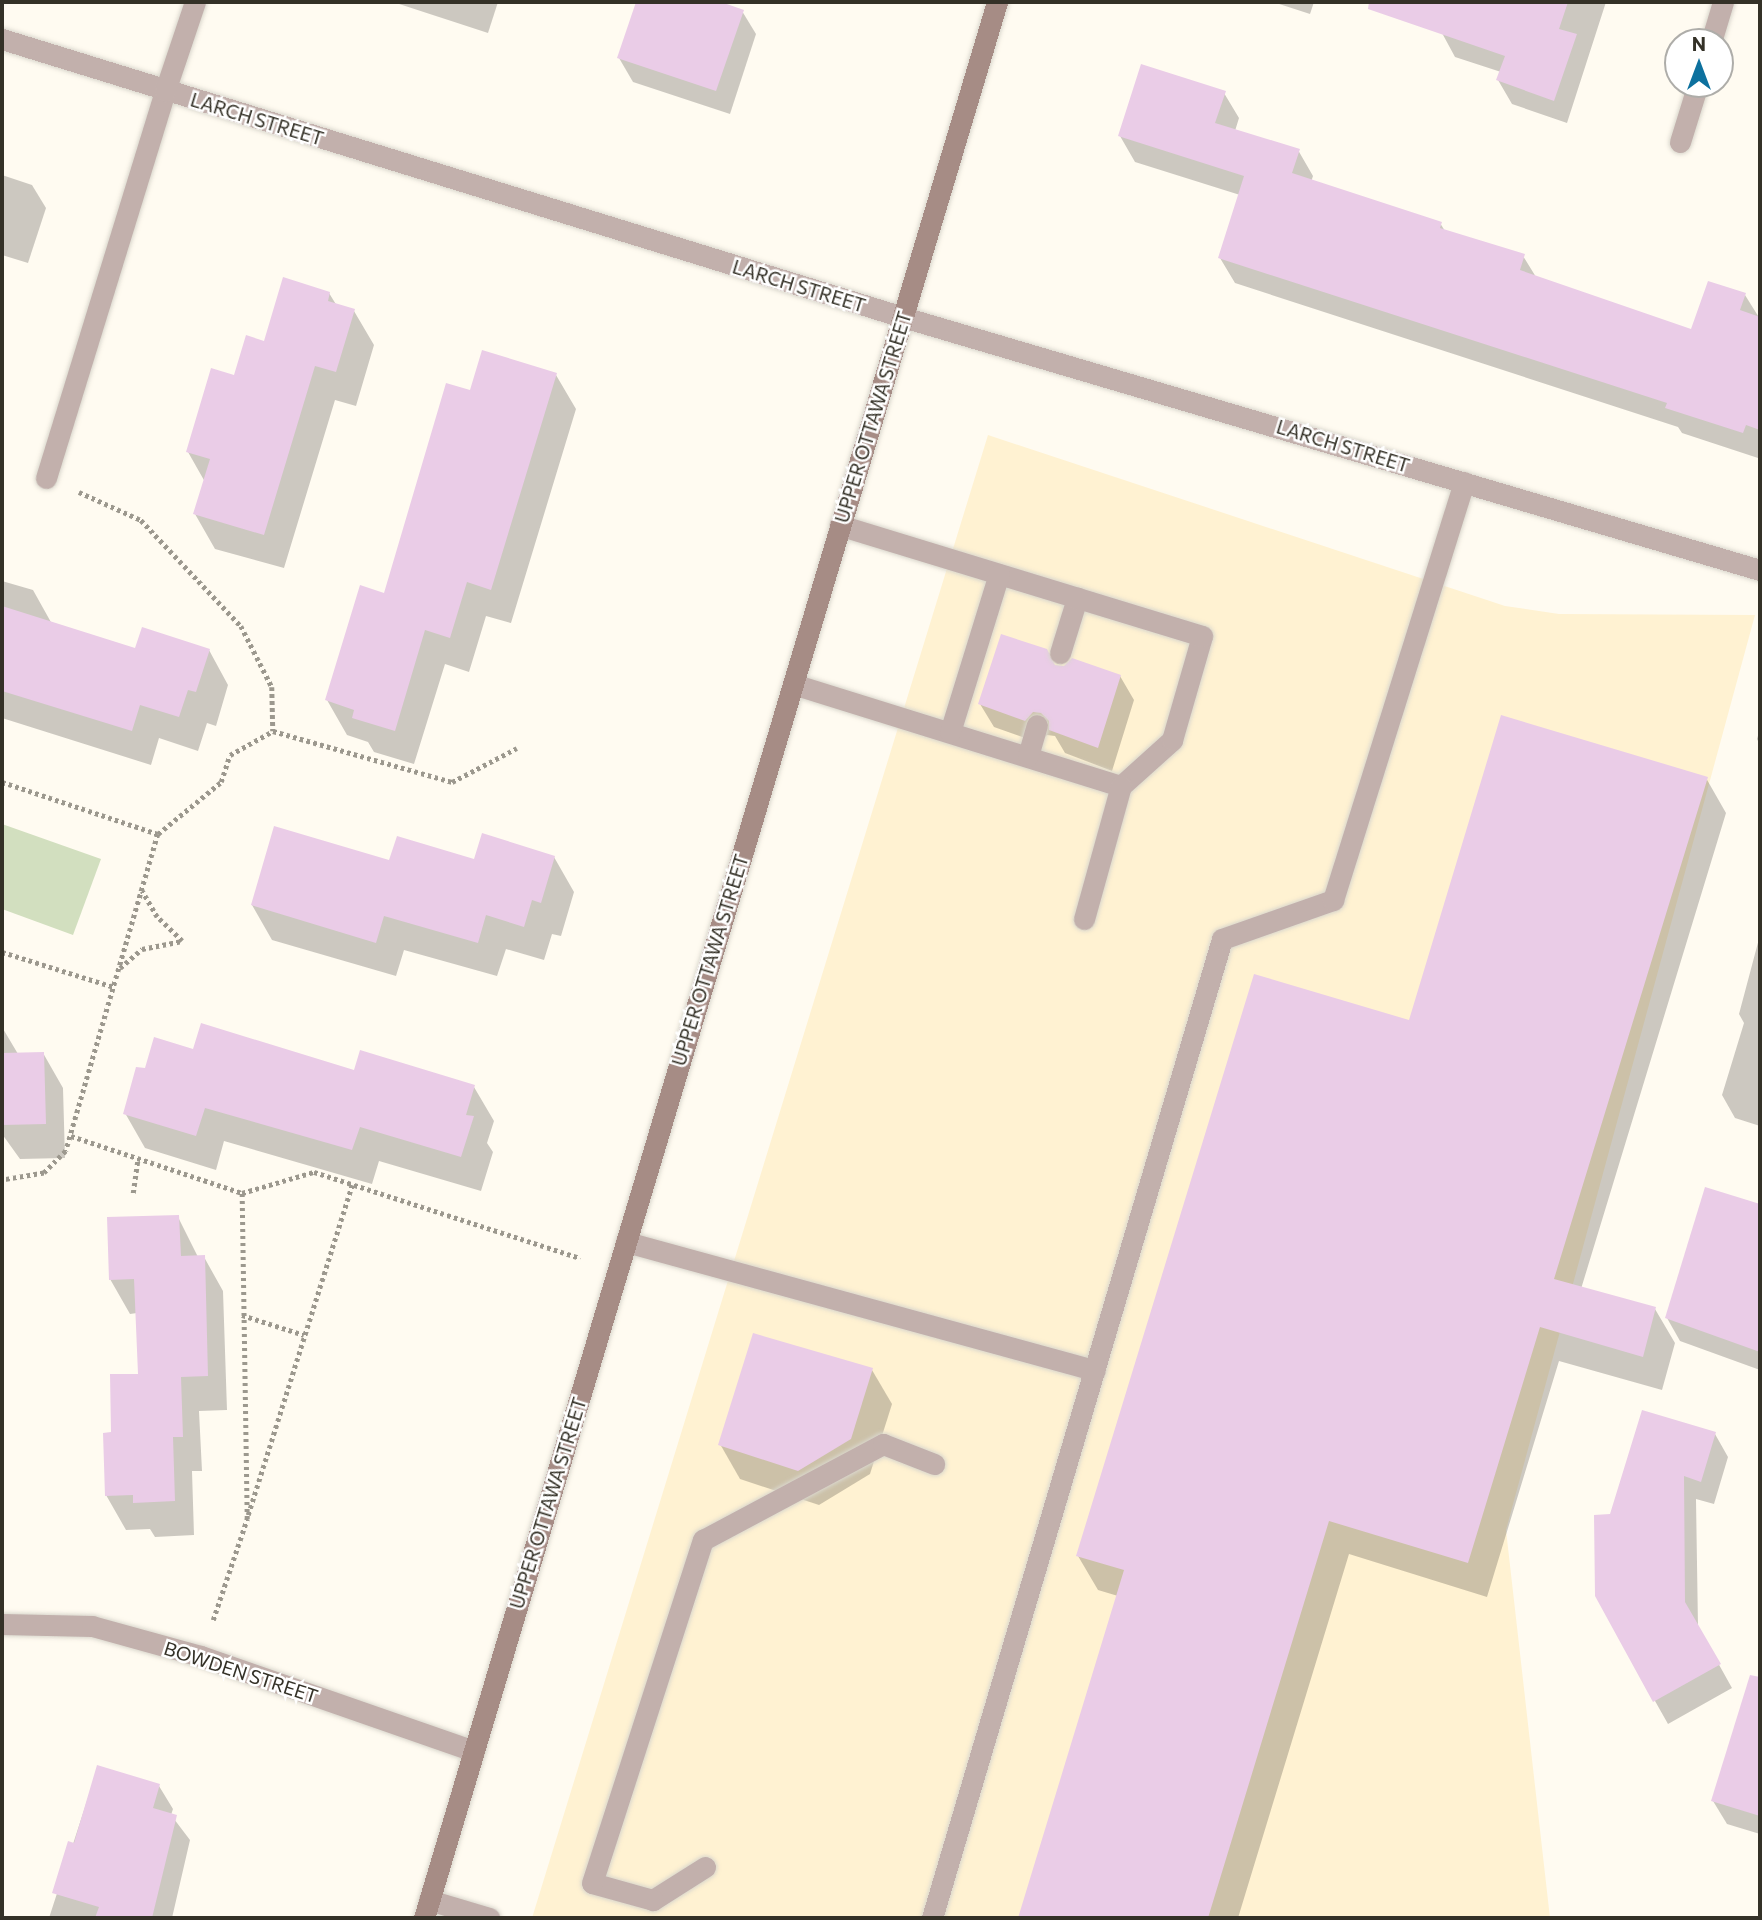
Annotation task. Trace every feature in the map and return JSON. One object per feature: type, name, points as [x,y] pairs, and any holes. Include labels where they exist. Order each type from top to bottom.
[{"type":"main road","name":"UPPER OTTAWA STREET","points":[[426,1909],[997,2]]},
{"type":"street","points":[[46,478],[195,2]]},
{"type":"street","points":[[1715,28],[1723,2]]},
{"type":"street","name":"LARCH STREET","points":[[2,39],[902,317],[1760,570]]},
{"type":"street","points":[[1680,142],[1694,98]]},
{"type":"street","points":[[932,1918],[1222,939],[1333,900],[1464,482]]},
{"type":"street","points":[[840,525],[1202,636],[1172,740],[1121,786],[1084,919]]},
{"type":"street","points":[[950,732],[999,574]]},
{"type":"street","points":[[1059,653],[1077,598]]},
{"type":"street","points":[[793,684],[1121,786]]},
{"type":"street","points":[[1028,756],[1037,725]]},
{"type":"street","points":[[625,1242],[1095,1370]]},
{"type":"street","points":[[705,1867],[653,1900],[592,1883],[703,1540],[883,1444],[934,1464]]},
{"type":"street","name":"BOWDEN STREET","points":[[2,1624],[92,1626],[201,1657],[474,1751]]},
{"type":"street","points":[[426,1909],[489,1918]]},
{"type":"path","points":[[46,478],[141,520],[241,626],[272,687],[273,732]]},
{"type":"path","points":[[2,1180],[44,1173],[66,1151],[158,834],[221,782],[230,755],[273,732],[452,782],[517,748]]},
{"type":"path","points":[[2,782],[158,834]]},
{"type":"path","points":[[119,968],[142,949],[182,941],[156,917],[142,889]]},
{"type":"path","points":[[2,952],[114,987]]},
{"type":"path","points":[[71,1136],[242,1193],[313,1172],[618,1270]]},
{"type":"path","points":[[133,1193],[138,1158]]},
{"type":"path","points":[[201,1657],[352,1185]]},
{"type":"path","points":[[242,1193],[247,1519]]},
{"type":"path","points":[[242,1315],[304,1335]]},
{"type":"shaded area","points":[[988,435],[1505,606],[1559,614],[1755,615],[1506,1530],[1550,1918],[532,1918]]},
{"type":"green space","points":[[2,824],[101,859],[73,935],[2,909]]},
{"type":"building","points":[[636,2],[721,2],[744,10],[716,91],[617,58]]},
{"type":"building","points":[[1369,2],[1568,2],[1559,29],[1577,34],[1554,101],[1496,80],[1505,56],[1368,9]]},
{"type":"building","points":[[1141,64],[1226,91],[1215,123],[1300,149],[1292,173],[1442,222],[1440,228],[1525,254],[1520,270],[1691,329],[1708,281],[1746,293],[1740,310],[1760,317],[1760,430],[1746,425],[1743,433],[1665,408],[1667,403],[1218,258],[1244,176],[1118,136]]},
{"type":"building","points":[[283,277],[330,292],[328,301],[355,309],[336,372],[315,366],[264,535],[193,514],[210,459],[186,452],[211,368],[234,375],[246,335],[264,341]]},
{"type":"building","points":[[482,350],[557,373],[491,590],[467,582],[450,638],[425,630],[395,731],[352,718],[354,710],[325,700],[360,585],[384,593],[446,383],[470,390]]},
{"type":"building","points":[[2,606],[135,648],[142,627],[210,649],[196,692],[188,690],[179,717],[140,705],[132,731],[2,691]]},
{"type":"building","points":[[1001,634],[1047,649],[1055,665],[1064,666],[1072,658],[1121,675],[1098,748],[1049,730],[1049,721],[1041,713],[1033,712],[1025,721],[978,704]]},
{"type":"building","points":[[1501,715],[1708,777],[1554,1279],[1656,1307],[1643,1357],[1540,1327],[1468,1563],[1329,1521],[1208,1918],[1018,1918],[1124,1570],[1076,1556],[1254,974],[1409,1020]]},
{"type":"building","points":[[274,826],[389,860],[397,836],[474,859],[482,833],[555,856],[541,903],[532,900],[524,927],[486,915],[478,943],[384,916],[376,943],[251,905]]},
{"type":"building","points":[[201,1023],[354,1070],[360,1050],[475,1085],[466,1115],[474,1116],[461,1157],[360,1127],[352,1150],[205,1108],[196,1136],[123,1114],[136,1067],[145,1068],[154,1037],[193,1049]]},
{"type":"building","points":[[44,1052],[46,1124],[2,1125],[2,1053]]},
{"type":"building","points":[[1705,1187],[1760,1204],[1760,1352],[1665,1318]]},
{"type":"building","points":[[179,1215],[181,1256],[205,1255],[208,1376],[181,1377],[183,1437],[173,1437],[175,1501],[133,1503],[133,1495],[105,1496],[103,1433],[111,1432],[110,1374],[138,1374],[134,1279],[109,1280],[107,1217]]},
{"type":"building","points":[[753,1333],[873,1368],[851,1439],[798,1471],[718,1445]]},
{"type":"building","points":[[1642,1410],[1716,1432],[1701,1482],[1684,1476],[1685,1602],[1721,1664],[1653,1702],[1595,1596],[1594,1515],[1610,1514]]},
{"type":"building","points":[[1750,1675],[1760,1677],[1760,1816],[1711,1801]]},
{"type":"building","points":[[97,1765],[160,1784],[153,1808],[177,1815],[152,1918],[95,1918],[99,1907],[52,1893],[68,1841],[74,1843]]}]
